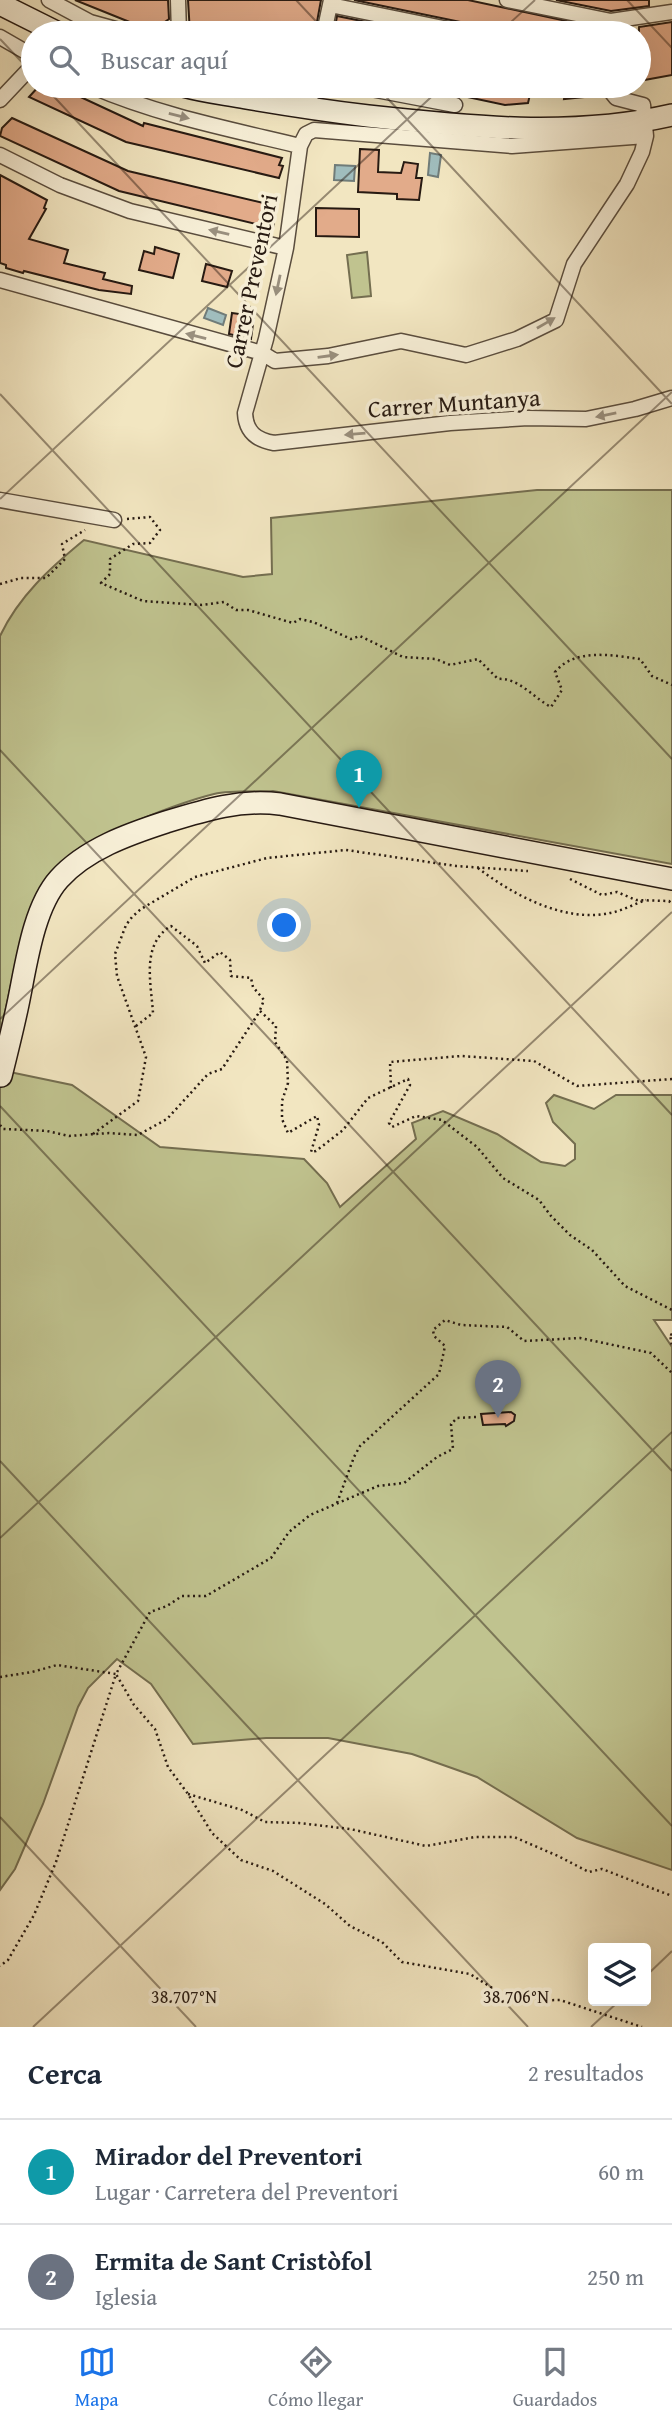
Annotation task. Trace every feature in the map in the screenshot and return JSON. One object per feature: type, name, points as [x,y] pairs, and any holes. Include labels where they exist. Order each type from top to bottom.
[{"type":"street","points":[[49,0],[88,21]]},
{"type":"street","points":[[178,0],[179,21]]},
{"type":"street","points":[[507,0],[611,21]]},
{"type":"street","points":[[326,21],[330,2],[415,21]]},
{"type":"street","points":[[0,4],[34,21]]},
{"type":"street","points":[[643,21],[672,12]]},
{"type":"street","points":[[0,37],[21,50]]},
{"type":"street","points":[[0,100],[21,78]]},
{"type":"street","points":[[123,98],[152,109],[303,140],[314,130],[512,146],[645,129],[672,115]]},
{"type":"street","points":[[250,98],[308,109],[447,126],[588,126],[645,129]]},
{"type":"street","points":[[308,109],[310,98]]},
{"type":"street","points":[[418,98],[455,105]]},
{"type":"street","points":[[0,280],[262,353],[275,360],[328,356],[401,341],[466,355],[517,339],[556,320],[574,264],[627,184],[642,152],[645,129],[643,105],[616,98]]},
{"type":"street","name":"Carrer Preventori","points":[[246,424],[245,413],[286,248],[303,140]]},
{"type":"street","points":[[0,155],[60,185],[130,211],[286,248]]},
{"type":"street","name":"Carrer Muntanya","points":[[246,424],[256,438],[274,443],[450,423],[528,418],[586,419],[672,398]]},
{"type":"street","points":[[0,500],[107,519]]},
{"type":"street","points":[[1,1076],[37,924],[49,894],[59,879],[78,862],[111,843],[202,811],[246,802],[280,804],[672,879]]},
{"type":"path","points":[[0,584],[21,578],[46,578],[65,559],[62,544],[107,519],[150,517],[159,530],[150,543],[133,544],[110,559],[110,574],[101,583],[144,601],[202,605],[224,602],[236,610],[248,610],[274,619],[293,623],[300,619],[313,622],[351,639],[360,636],[403,657],[436,659],[450,665],[478,660],[498,679],[505,678],[517,684],[551,707],[562,690],[555,672],[564,661],[589,655],[616,655],[640,659],[652,676],[672,685]]},
{"type":"path","points":[[93,1134],[138,1101],[146,1057],[117,975],[115,954],[126,925],[141,909],[195,877],[267,858],[346,850],[478,868],[527,898],[578,915],[609,914],[646,900]]},
{"type":"path","points":[[527,871],[537,871]]},
{"type":"path","points":[[569,878],[602,895],[617,892],[636,900],[669,901],[672,904]]},
{"type":"path","points":[[0,1125],[3,1129],[47,1131],[69,1136],[138,1135],[167,1119],[208,1074],[222,1069],[260,1011],[264,1000],[253,987],[251,978],[231,976],[230,960],[220,952],[205,963],[197,946],[171,926],[159,933],[150,948],[153,1013],[136,1026]]},
{"type":"path","points":[[260,1011],[276,1026],[275,1042],[287,1060],[288,1083],[282,1101],[282,1119],[288,1133],[317,1116],[319,1125],[311,1152],[343,1130],[368,1098],[408,1079],[410,1084],[389,1123],[392,1127],[416,1116],[442,1120],[477,1147],[503,1178],[539,1200],[551,1216],[570,1235],[592,1250],[625,1286],[672,1310]]},
{"type":"path","points":[[391,1088],[390,1062],[461,1056],[534,1061],[577,1086],[672,1079]]},
{"type":"path","points":[[337,1503],[360,1447],[439,1374],[445,1346],[434,1336],[433,1330],[445,1320],[461,1325],[507,1327],[524,1341],[580,1338],[651,1353],[672,1373]]},
{"type":"path","points":[[672,1335],[670,1334],[672,1347]]},
{"type":"path","points":[[0,1966],[8,1960],[34,1915],[56,1862],[116,1674],[150,1612],[167,1606],[182,1596],[206,1596],[256,1568],[271,1558],[289,1532],[310,1515],[378,1486],[404,1483],[437,1457],[453,1449],[451,1424],[457,1418],[476,1418]]},
{"type":"path","points":[[0,1677],[57,1665],[116,1674]]},
{"type":"path","points":[[116,1674],[134,1705],[155,1729],[168,1767],[212,1833],[241,1860],[273,1871],[325,1904],[351,1926],[383,1942],[402,1962],[470,1974],[513,2001],[560,2000],[642,2027]]},
{"type":"path","points":[[188,1794],[242,1810],[265,1822],[350,1829],[426,1846],[475,1837],[514,1837],[589,1872],[602,1869],[672,1896]]},
{"type":"green space","points":[[367,252],[371,296],[352,298],[347,255]]},
{"type":"green space","points":[[537,490],[672,490],[672,864],[273,791],[214,794],[172,807],[120,829],[71,856],[53,870],[42,885],[27,920],[0,1034],[0,636],[16,608],[47,572],[84,540],[243,577],[272,574],[271,518]]},
{"type":"green space","points":[[0,1070],[72,1085],[160,1147],[304,1159],[327,1183],[340,1207],[416,1139],[412,1123],[443,1111],[497,1134],[541,1162],[565,1166],[575,1159],[575,1144],[553,1122],[546,1103],[554,1095],[594,1109],[616,1095],[672,1095],[672,1320],[654,1320],[672,1347],[672,1870],[577,1838],[477,1777],[412,1754],[328,1738],[266,1738],[193,1744],[151,1684],[117,1659],[88,1688],[78,1707],[43,1804],[15,1869],[0,1890]]},
{"type":"water","points":[[430,153],[441,155],[438,177],[428,175]]},
{"type":"water","points":[[335,165],[355,166],[354,181],[334,180]]},
{"type":"water","points":[[208,308],[226,315],[223,325],[204,318]]},
{"type":"building","points":[[75,0],[168,0],[169,19],[166,21],[127,21]]},
{"type":"building","points":[[188,0],[321,0],[317,21],[189,21]]},
{"type":"building","points":[[354,0],[468,0],[566,21],[456,21]]},
{"type":"building","points":[[556,0],[649,0],[649,6],[611,11]]},
{"type":"building","points":[[337,16],[362,21],[336,21]]},
{"type":"building","points":[[672,22],[672,75],[651,79],[651,25]]},
{"type":"building","points":[[31,98],[83,98],[143,126],[144,123],[282,158],[279,165],[283,166],[279,178],[126,142]]},
{"type":"building","points":[[472,98],[529,98],[528,103],[505,105]]},
{"type":"building","points":[[12,118],[128,171],[276,206],[273,228],[119,191],[0,136],[2,128]]},
{"type":"building","points":[[360,149],[379,150],[378,172],[401,173],[404,162],[418,164],[416,178],[422,178],[419,200],[397,199],[397,194],[358,192]]},
{"type":"building","points":[[0,175],[47,200],[46,209],[29,239],[68,250],[64,263],[105,273],[103,279],[132,286],[131,294],[99,290],[24,271],[23,273],[6,268],[6,265],[0,263]]},
{"type":"building","points":[[316,208],[359,209],[359,237],[316,236]]},
{"type":"building","points":[[155,247],[179,254],[173,278],[139,270],[144,251],[154,254]]},
{"type":"building","points":[[206,264],[232,271],[227,287],[202,281]]},
{"type":"building","points":[[232,313],[254,316],[251,339],[229,334]]},
{"type":"building","points":[[511,1412],[515,1415],[514,1421],[506,1426],[483,1425],[481,1414]]},
{"type":"place","name":"Mirador del Preventori","points":[[359,808]]},
{"type":"place","name":"Ermita de Sant Cristòfol","points":[[498,1418]]}]
